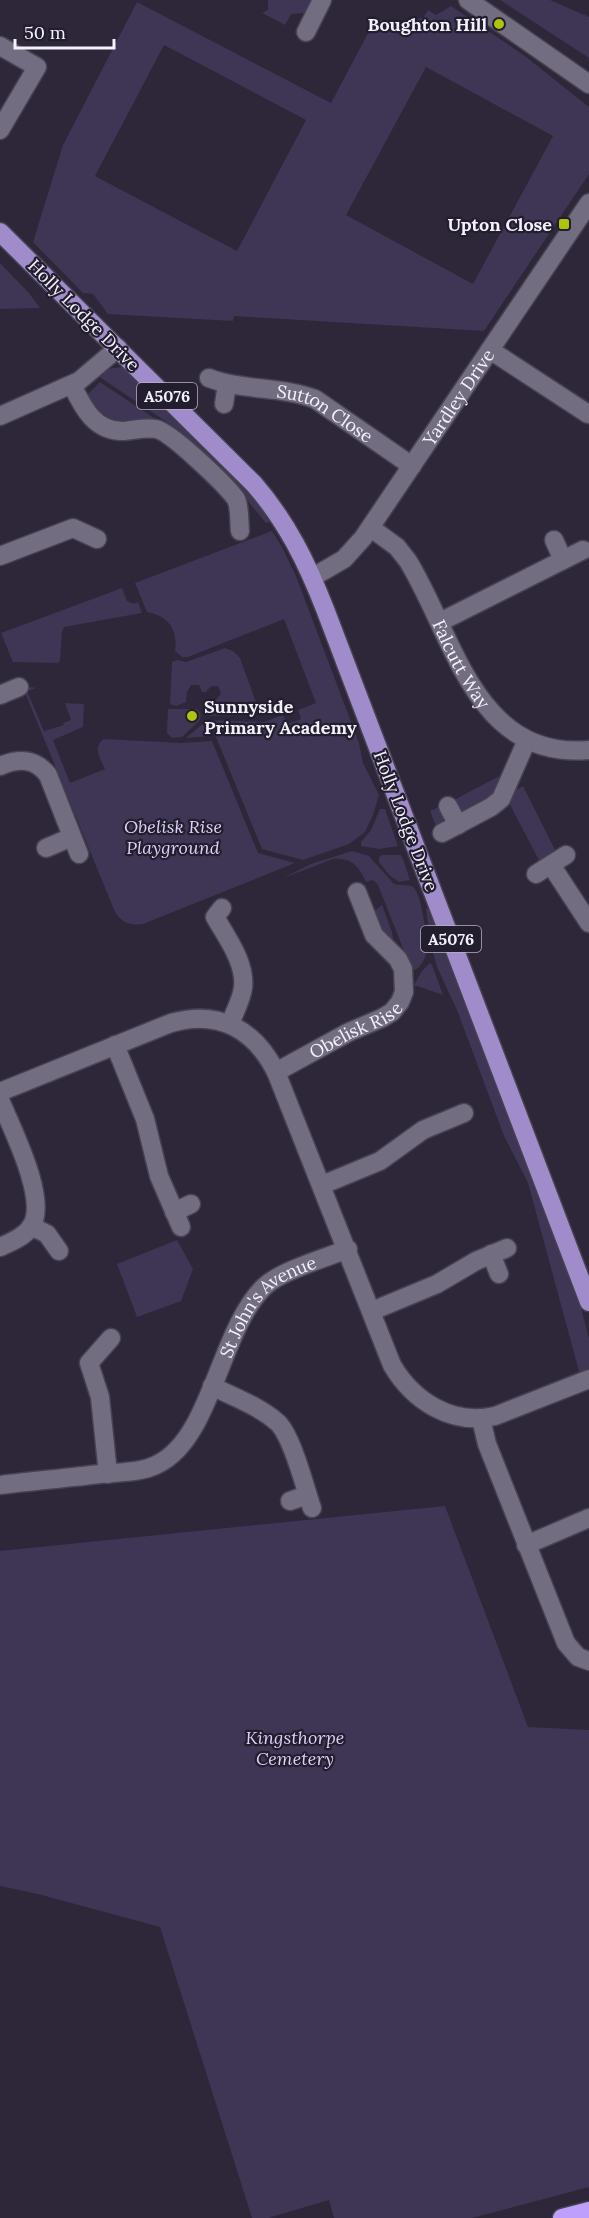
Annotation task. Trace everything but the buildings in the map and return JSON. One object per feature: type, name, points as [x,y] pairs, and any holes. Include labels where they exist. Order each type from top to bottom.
[{"type":"highway","points":[[562,2218],[589,2211]]},
{"type":"main road","name":"Holly Lodge Drive","points":[[0,232],[267,499],[291,533],[313,577],[589,1302]]},
{"type":"street","points":[[306,32],[322,0]]},
{"type":"street","points":[[468,0],[589,84]]},
{"type":"street","points":[[0,46],[37,67],[0,130]]},
{"type":"street","name":"Yardley Drive","points":[[313,577],[344,559],[370,528],[589,203]]},
{"type":"street","points":[[0,416],[72,385],[92,371],[117,348]]},
{"type":"street","points":[[490,350],[588,414],[589,412]]},
{"type":"street","name":"Sutton Close","points":[[209,378],[227,384],[299,394],[315,399],[412,466]]},
{"type":"street","points":[[224,404],[227,384]]},
{"type":"street","points":[[72,385],[86,412],[106,429],[125,431],[157,429],[171,436],[237,501],[240,531]]},
{"type":"street","points":[[0,556],[73,528],[98,539]]},
{"type":"street","name":"Falcutt Way","points":[[370,528],[397,547],[408,561],[480,699],[505,726],[527,740],[559,749],[589,750]]},
{"type":"street","points":[[554,540],[563,560]]},
{"type":"street","points":[[440,622],[583,550]]},
{"type":"street","points":[[0,695],[19,687]]},
{"type":"street","points":[[448,806],[450,829],[491,807],[501,799],[527,740]]},
{"type":"street","points":[[0,766],[26,760],[42,767],[48,775],[76,846],[46,848]]},
{"type":"street","points":[[551,865],[589,923]]},
{"type":"street","name":"Obelisk Rise","points":[[276,1072],[350,1032],[382,1018],[392,1012],[400,1002],[404,992],[403,969],[398,959],[374,935],[366,900]]},
{"type":"street","points":[[214,914],[236,955],[242,973],[241,995],[230,1024]]},
{"type":"street","points":[[0,1092],[184,1020],[208,1019],[230,1024],[245,1033],[263,1049],[276,1072],[392,1365],[411,1392],[435,1409],[481,1419],[495,1416],[589,1379]]},
{"type":"street","points":[[115,1046],[145,1119],[159,1176],[177,1220],[191,1204]]},
{"type":"street","points":[[0,1100],[31,1180],[35,1204],[34,1220],[31,1226],[19,1238],[0,1247]]},
{"type":"street","points":[[322,1185],[380,1161],[423,1130],[459,1120]]},
{"type":"street","points":[[31,1226],[47,1234],[59,1251]]},
{"type":"street","name":"St John's Avenue","points":[[0,1485],[146,1469],[167,1459],[187,1438],[245,1313],[265,1286],[276,1278],[348,1249]]},
{"type":"street","points":[[372,1311],[437,1284],[476,1261],[499,1251],[499,1274]]},
{"type":"street","points":[[108,1474],[100,1397],[89,1363],[111,1338]]},
{"type":"street","name":"St John's Avenue","points":[[212,1386],[263,1412],[279,1424],[289,1442],[303,1502]]},
{"type":"street","points":[[481,1419],[487,1444],[566,1643],[578,1657],[589,1662]]},
{"type":"street","points":[[526,1545],[589,1518]]},
{"type":"green space","points":[[268,0],[311,0],[305,13],[291,14],[285,25],[262,13],[268,10]]},
{"type":"green space","points":[[500,0],[550,0],[589,17],[589,58]]},
{"type":"green space","points":[[137,2],[331,103],[375,20],[384,20],[398,28],[410,20],[423,18],[428,10],[436,15],[451,6],[525,56],[589,107],[589,174],[484,331],[234,316],[233,321],[108,314],[93,294],[83,293],[33,242],[63,145]],"holes":[[[164,45],[306,120],[237,251],[95,176]],[[426,67],[553,136],[473,284],[346,215]]]},
{"type":"green space","points":[[0,263],[29,293],[40,308],[0,309]]},
{"type":"green space","points":[[122,367],[128,370],[242,482],[273,521],[266,523],[237,488],[177,429],[101,378],[100,375],[107,369]]},
{"type":"green space","points":[[100,382],[166,426],[104,422],[87,395]]},
{"type":"green space","points":[[272,531],[296,576],[359,743],[363,763],[379,795],[365,832],[349,844],[303,860],[262,849],[209,720],[264,722],[283,715],[287,724],[301,719],[298,710],[316,703],[284,619],[188,657],[182,657],[175,651],[175,636],[170,625],[161,617],[147,612],[135,583]]},
{"type":"green space","points":[[122,588],[127,601],[134,604],[138,602],[142,613],[64,627],[58,663],[13,662],[1,633]]},
{"type":"green space","points":[[225,648],[233,651],[240,658],[258,708],[255,715],[209,716],[209,700],[216,700],[221,693],[218,686],[211,686],[206,692],[202,692],[199,685],[191,685],[187,692],[186,702],[176,706],[170,704],[172,662],[177,660],[186,662]]},
{"type":"green space","name":"Obelisk Rise Playground","points":[[31,687],[36,688],[27,691],[44,731],[64,725],[63,723],[71,720],[65,703],[84,704],[83,727],[53,740],[70,783],[105,769],[98,749],[100,742],[104,739],[182,743],[212,741],[258,853],[295,863],[143,924],[135,925],[124,921],[115,912],[24,690]]},
{"type":"green space","points":[[168,709],[197,709],[201,714],[200,720],[182,737],[172,738],[167,733]]},
{"type":"green space","points":[[205,722],[211,736],[186,738]]},
{"type":"green space","points":[[507,772],[495,797],[465,812],[458,810],[452,801]]},
{"type":"green space","points":[[523,786],[556,852],[540,862],[509,803],[516,790]]},
{"type":"green space","points":[[441,806],[445,819],[437,829],[430,811]]},
{"type":"green space","points":[[380,809],[385,809],[398,846],[379,849],[361,846],[361,842],[371,830]]},
{"type":"green space","points":[[352,851],[369,856],[394,884],[411,886],[416,891],[424,918],[426,947],[425,958],[417,969],[413,970],[408,961],[378,885],[373,880],[366,882],[360,871],[350,861],[333,859],[283,878],[311,864]]},
{"type":"green space","points":[[401,855],[410,880],[399,882],[390,876],[379,862],[379,857]]},
{"type":"green space","points":[[382,905],[392,932],[394,947],[380,935],[372,913]]},
{"type":"green space","points":[[430,908],[577,1293],[589,1338],[589,1368],[580,1375],[528,1183],[504,1136],[457,1010],[437,967],[426,909]]},
{"type":"green space","points":[[430,963],[432,965],[443,995],[414,985]]},
{"type":"green space","points":[[177,1240],[193,1269],[181,1301],[137,1317],[117,1264]]},
{"type":"green space","name":"Kingsthorpe Cemetery","points":[[445,1506],[528,1727],[589,1730],[589,2187],[472,2218],[334,2218],[329,2200],[268,2218],[252,2218],[160,1927],[0,1886],[0,1551]]},
{"type":"place","name":"Boughton Hill","points":[[499,24]]},
{"type":"place","name":"Upton Close","points":[[564,224]]},
{"type":"place","name":"Sunnyside Primary Academy","points":[[192,716]]}]
